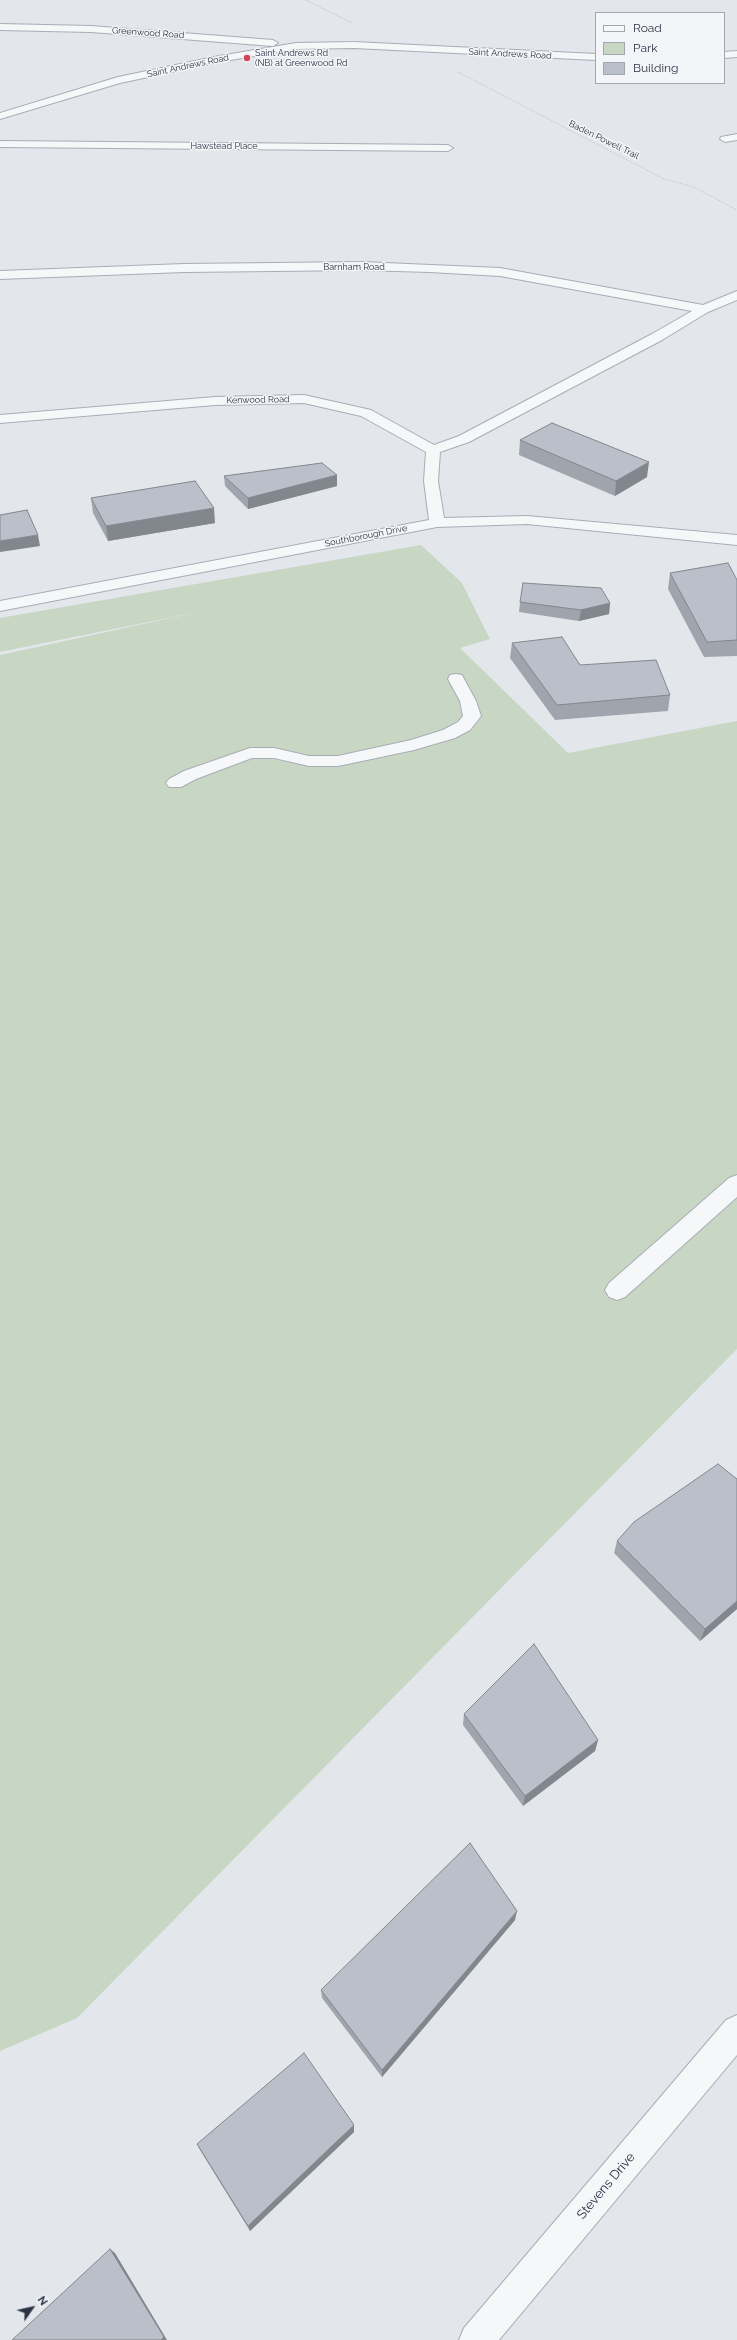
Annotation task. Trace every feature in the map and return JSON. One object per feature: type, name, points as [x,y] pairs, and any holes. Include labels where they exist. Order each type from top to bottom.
[{"type":"street","name":"Greenwood Road","points":[[0,27],[197,36],[296,46]]},
{"type":"street","name":"Saint Andrews Road","points":[[0,116],[118,80],[219,59],[296,46],[354,45],[595,57]]},
{"type":"street","points":[[725,55],[737,54]]},
{"type":"street","points":[[725,139],[737,137]]},
{"type":"street","name":"Hawstead Place","points":[[0,144],[448,148]]},
{"type":"street","name":"Barnham Road","points":[[0,275],[207,268],[362,266],[430,268],[500,272],[704,309]]},
{"type":"street","points":[[436,523],[431,481],[433,450],[478,432],[657,338],[704,309],[733,300]]},
{"type":"street","name":"Kenwood Road","points":[[0,419],[215,401],[304,399],[366,413],[433,450]]},
{"type":"street","name":"Southborough Drive","points":[[0,606],[436,523],[527,520],[737,540]]},
{"type":"street","points":[[175,783],[250,753],[274,753],[309,761],[338,761],[414,745],[449,734],[464,726],[472,716],[468,701],[456,679]]},
{"type":"street","points":[[617,1290],[737,1184]]},
{"type":"street","name":"Stevens Drive","points":[[476,2340],[737,2032]]},
{"type":"path","name":"Baden Powell Trail","points":[[467,78],[664,179],[694,187],[737,210]]},
{"type":"green space","points":[[421,545],[462,583],[490,639],[460,648],[568,753],[737,721],[737,1349],[77,2018],[0,2051],[0,655],[203,611],[0,652],[0,618]]},
{"type":"building","points":[[552,423],[649,462],[616,481],[520,440]]},
{"type":"building","points":[[322,463],[337,475],[248,498],[224,476]]},
{"type":"building","points":[[195,481],[214,508],[106,526],[91,498]]},
{"type":"building","points":[[27,510],[38,535],[0,541],[0,515]]},
{"type":"building","points":[[728,563],[737,580],[737,640],[707,642],[670,573]]},
{"type":"building","points":[[523,583],[601,588],[610,603],[581,610],[520,602]]},
{"type":"building","points":[[562,637],[580,665],[656,660],[670,695],[557,705],[512,643]]},
{"type":"building","points":[[718,1464],[737,1479],[737,1601],[705,1629],[617,1541],[634,1522]]},
{"type":"building","points":[[534,1644],[598,1740],[525,1796],[464,1714]]},
{"type":"building","points":[[470,1843],[517,1911],[382,2070],[321,1990]]},
{"type":"building","points":[[304,2053],[354,2125],[248,2226],[197,2144]]},
{"type":"building","points":[[110,2249],[164,2337],[161,2340],[12,2340]]},
{"type":"place","name":"Saint Andrews Rd (NB) at Greenwood Rd","points":[[247,58]]}]
